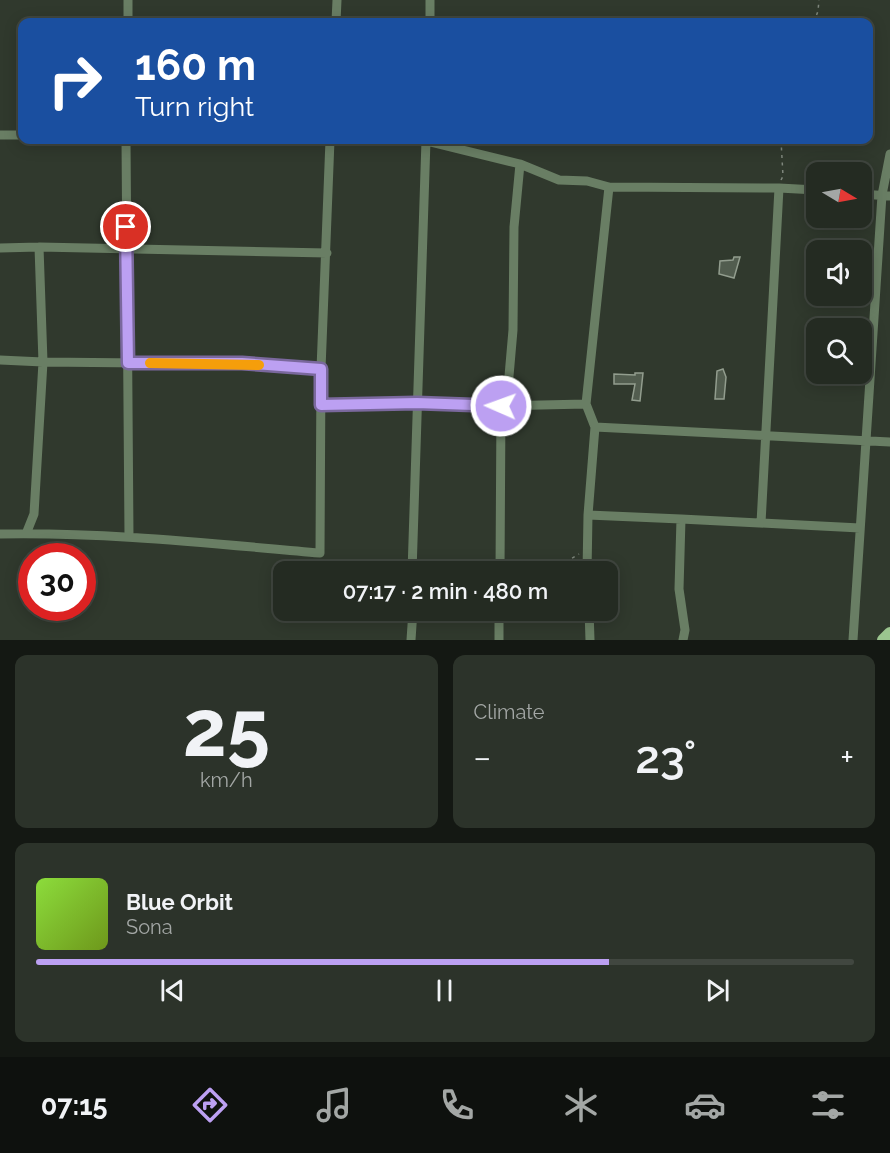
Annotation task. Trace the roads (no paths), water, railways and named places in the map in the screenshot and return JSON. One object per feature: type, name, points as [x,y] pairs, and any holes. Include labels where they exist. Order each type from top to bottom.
[{"type":"main road","points":[[884,640],[890,633]]},
{"type":"street","points":[[128,0],[128,18]]},
{"type":"street","points":[[336,18],[337,0]]},
{"type":"street","points":[[430,0],[430,18]]},
{"type":"street","points":[[0,135],[18,135]]},
{"type":"street","points":[[126,144],[129,537]]},
{"type":"street","points":[[0,534],[129,537],[320,553],[321,369],[330,144]]},
{"type":"street","points":[[412,561],[426,144]]},
{"type":"street","points":[[442,144],[520,164],[559,180],[587,181],[609,187],[806,189]]},
{"type":"street","points":[[853,640],[865,440],[890,154]]},
{"type":"street","points":[[500,561],[501,406],[509,376],[513,330],[514,227],[520,164]]},
{"type":"street","points":[[588,561],[588,515],[595,427],[586,404],[609,187]]},
{"type":"street","points":[[761,523],[779,188]]},
{"type":"street","points":[[26,534],[34,513],[43,362],[39,247]]},
{"type":"street","points":[[0,248],[327,253]]},
{"type":"street","points":[[0,360],[242,363],[321,369]]},
{"type":"street","points":[[321,405],[586,404]]},
{"type":"street","points":[[595,427],[890,442]]},
{"type":"street","points":[[588,515],[860,528]]},
{"type":"street","points":[[681,519],[679,589],[685,630],[683,640]]},
{"type":"street","points":[[411,640],[412,621]]},
{"type":"street","points":[[499,640],[500,621]]},
{"type":"street","points":[[589,621],[590,640]]}]
